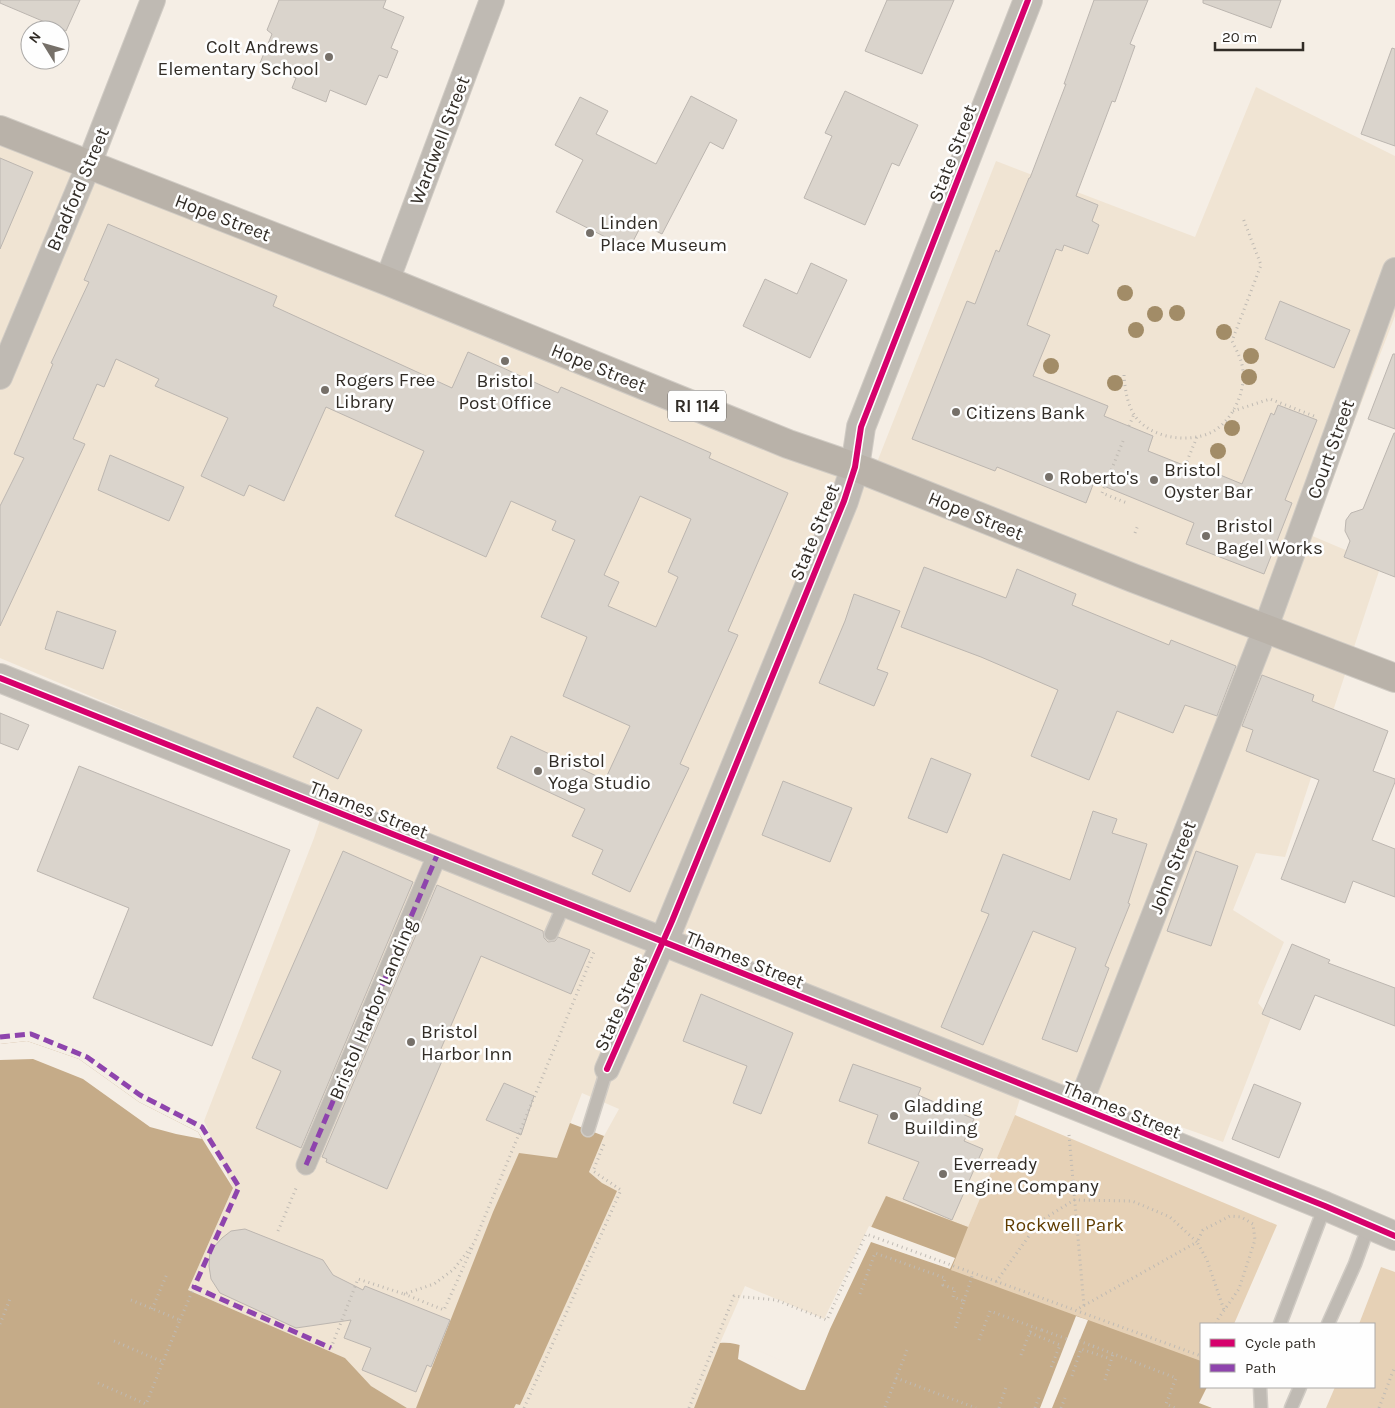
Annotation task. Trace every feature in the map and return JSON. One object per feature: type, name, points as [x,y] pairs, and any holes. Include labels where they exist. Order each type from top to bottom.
[{"type":"main road","name":"Hope Street","points":[[0,130],[387,281],[779,440],[855,467],[1133,578],[1266,627],[1395,678]]},
{"type":"street","name":"Bradford Street","points":[[0,377],[89,164],[153,0]]},
{"type":"street","name":"Wardwell Street","points":[[387,281],[492,0]]},
{"type":"street","name":"State Street","points":[[607,1069],[663,943],[840,510],[855,467],[861,426],[1028,0]]},
{"type":"street","name":"Court Street","points":[[1266,627],[1395,270]]},
{"type":"street","name":"John Street","points":[[1072,1105],[1266,627]]},
{"type":"street","name":"Thames Street","points":[[0,678],[565,902],[663,943],[1325,1206],[1395,1236]]},
{"type":"street","name":"Bristol Harbor Landing","points":[[306,1165],[438,853]]},
{"type":"lane","points":[[551,934],[565,902]]},
{"type":"lane","points":[[588,1130],[607,1069]]},
{"type":"lane","points":[[1280,1323],[1325,1206]]},
{"type":"lane","points":[[1328,1323],[1356,1264],[1369,1225]]},
{"type":"lane","points":[[1260,1388],[1261,1408]]},
{"type":"lane","points":[[1291,1408],[1300,1388]]},
{"type":"path","points":[[1124,375],[1125,390],[1134,414],[1141,423],[1154,432],[1183,438],[1196,437],[1213,432],[1232,411],[1241,393],[1243,373],[1240,357],[1232,341],[1261,265],[1244,218]]},
{"type":"path","points":[[1232,411],[1270,399],[1315,416]]},
{"type":"path","points":[[1129,426],[1134,414]]},
{"type":"path","points":[[1186,466],[1196,437]]},
{"type":"path","points":[[1123,441],[1102,493],[1127,503]]},
{"type":"path","points":[[1135,533],[1138,525]]},
{"type":"path","points":[[331,1348],[358,1279],[444,1310],[474,1243],[594,952]]},
{"type":"path","points":[[1072,1105],[1074,1200],[1084,1306]]},
{"type":"path","points":[[524,1408],[621,1190],[593,1172],[608,1136]]},
{"type":"path","points":[[996,1282],[1040,1222],[1074,1200],[1132,1201],[1170,1217],[1197,1242],[1207,1260],[1224,1310]]},
{"type":"path","points":[[278,1231],[291,1201]]},
{"type":"path","points":[[1076,1310],[1197,1242],[1203,1230],[1230,1216],[1241,1217],[1253,1224],[1255,1240],[1239,1289],[1216,1323]]},
{"type":"path","points":[[689,1408],[734,1296],[776,1300],[827,1320],[866,1234],[1200,1356]]},
{"type":"path","points":[[404,1294],[434,1284],[454,1269],[474,1243]]},
{"type":"path","points":[[860,1294],[875,1253],[945,1278],[943,1285],[956,1289],[953,1297],[964,1300]]},
{"type":"path","points":[[955,1330],[973,1273]]},
{"type":"path","points":[[152,1309],[167,1274]]},
{"type":"path","points":[[98,1383],[146,1404],[194,1287]]},
{"type":"path","points":[[0,1324],[10,1299]]},
{"type":"path","points":[[131,1300],[180,1320]]},
{"type":"path","points":[[979,1340],[990,1311],[1044,1331]]},
{"type":"path","points":[[1021,1355],[1030,1333],[1035,1328]]},
{"type":"path","points":[[1035,1328],[1068,1338]]},
{"type":"path","points":[[1030,1333],[1060,1345],[1050,1370]]},
{"type":"path","points":[[114,1341],[163,1362]]},
{"type":"path","points":[[1079,1342],[1108,1352]]},
{"type":"path","points":[[1093,1346],[1176,1378],[1166,1404],[1176,1408]]},
{"type":"path","points":[[1072,1376],[1081,1349],[1111,1359]]},
{"type":"path","points":[[885,1407],[907,1350]]},
{"type":"path","points":[[1105,1380],[1113,1354]]},
{"type":"path","points":[[1379,1408],[1395,1366]]},
{"type":"path","points":[[896,1378],[976,1408]]},
{"type":"path","points":[[999,1408],[1006,1387]]},
{"type":"path","points":[[1035,1408],[1040,1395]]},
{"type":"path","points":[[1061,1408],[1066,1398]]},
{"type":"shaded area","points":[[1256,87],[1395,156],[1395,316],[1310,535],[1381,565],[1285,857],[1256,853],[1233,910],[1284,942],[1258,1003],[1271,1018],[1223,1142],[1028,1072],[1015,1115],[968,1227],[827,1320],[745,1286],[694,1408],[514,1408],[516,1404],[520,1405],[616,1191],[602,1183],[589,1172],[604,1136],[619,1109],[582,1093],[557,1158],[416,1408],[407,1408],[371,1386],[345,1358],[188,1290],[233,1188],[204,1121],[314,838],[328,796],[0,658],[0,137],[870,480],[996,161],[1195,237]]},
{"type":"shaded area","points":[[27,1041],[79,1059],[139,1102],[198,1132],[233,1188],[188,1290],[345,1358],[371,1386],[407,1408],[0,1408],[0,1044]]},
{"type":"shaded area","points":[[570,1123],[604,1136],[589,1172],[602,1183],[617,1191],[520,1405],[516,1404],[514,1408],[416,1408],[493,1212],[519,1153],[557,1158]]},
{"type":"shaded area","points":[[886,1196],[968,1227],[951,1270],[1200,1361],[1200,1388],[1206,1388],[1199,1403],[1212,1408],[694,1408],[720,1343],[737,1344],[780,1363],[804,1368]]},
{"type":"green space","name":"Rockwell Park","points":[[1015,1115],[1277,1225],[1234,1323],[1200,1323],[1200,1386],[994,1300],[950,1269],[955,1258],[886,1196],[968,1227]]},
{"type":"green space","points":[[1381,1267],[1395,1272],[1395,1408],[1326,1408],[1335,1388],[1375,1388],[1375,1323],[1359,1323]]},
{"type":"pier","points":[[27,1041],[79,1059],[139,1102],[198,1132],[202,1139],[150,1127],[83,1079],[33,1059],[0,1060],[0,1044]]},
{"type":"pier","points":[[869,1226],[955,1258],[950,1269],[871,1242],[830,1329],[805,1390],[800,1390],[738,1359],[740,1342],[780,1360],[802,1365]]},
{"type":"pier","points":[[1076,1316],[1088,1320],[1052,1408],[1040,1408]]},
{"type":"building","points":[[0,0],[80,0],[70,22],[70,20],[40,20],[0,3]]},
{"type":"building","name":"Colt Andrews Elementary School","points":[[279,0],[386,0],[383,8],[404,17],[391,48],[398,51],[387,78],[379,75],[366,105],[330,90],[326,102],[292,88],[296,78],[260,63],[272,34],[267,30]]},
{"type":"building","points":[[887,0],[954,0],[922,74],[865,51]]},
{"type":"building","points":[[1094,0],[1148,0],[1130,44],[1135,46],[1115,102],[1112,101],[1076,196],[1098,205],[1092,221],[1099,225],[1088,254],[1064,245],[1062,251],[1056,249],[1027,325],[1050,335],[1033,376],[1108,406],[1104,416],[1153,436],[1148,451],[1211,476],[1213,472],[1242,484],[1271,413],[1274,415],[1278,405],[1317,420],[1285,500],[1292,503],[1264,574],[1186,544],[1194,523],[1094,482],[1086,503],[997,467],[995,471],[912,439],[967,301],[975,304],[996,250],[999,252],[1030,178],[1066,84],[1064,84]]},
{"type":"building","points":[[1203,0],[1281,0],[1271,28],[1203,3]]},
{"type":"building","points":[[1392,48],[1395,49],[1395,146],[1361,134]]},
{"type":"building","points":[[845,91],[918,125],[899,166],[892,163],[865,225],[804,198],[832,136],[825,133]]},
{"type":"building","points":[[691,96],[737,120],[723,149],[710,142],[662,234],[642,224],[629,249],[556,212],[583,160],[555,145],[580,97],[608,111],[596,134],[656,164]]},
{"type":"building","points":[[0,158],[33,172],[0,249]]},
{"type":"building","points":[[108,224],[277,296],[273,306],[452,388],[468,352],[558,393],[561,387],[711,453],[709,458],[788,493],[728,631],[738,635],[680,764],[689,768],[630,892],[592,874],[603,850],[572,836],[585,809],[497,768],[511,736],[605,780],[630,726],[563,696],[587,637],[541,617],[575,540],[552,530],[556,521],[511,501],[486,557],[395,516],[424,451],[326,407],[284,501],[249,485],[244,496],[201,476],[228,418],[155,386],[159,379],[116,359],[104,387],[97,384],[73,439],[85,444],[0,626],[0,506],[24,458],[14,454],[53,364],[51,363],[89,282],[84,280]],"holes":[[[640,496],[691,519],[668,572],[678,577],[656,627],[608,606],[619,582],[604,575]]]},
{"type":"building","points":[[811,263],[847,280],[810,358],[743,326],[765,279],[797,294]]},
{"type":"building","points":[[1280,301],[1350,330],[1334,368],[1265,339]]},
{"type":"building","points":[[1393,354],[1395,354],[1395,429],[1368,419]]},
{"type":"building","points":[[1394,433],[1395,577],[1344,557],[1350,541],[1345,531],[1346,520],[1351,513],[1363,509]]},
{"type":"building","points":[[110,455],[184,487],[169,521],[98,490]]},
{"type":"building","points":[[924,567],[1006,598],[1017,569],[1076,594],[1072,605],[1169,645],[1171,640],[1236,666],[1217,716],[1185,705],[1173,733],[1117,711],[1089,780],[1031,756],[1058,690],[981,657],[901,627]]},
{"type":"building","points":[[854,594],[900,611],[877,669],[888,673],[874,706],[819,683],[845,621]]},
{"type":"building","points":[[57,611],[116,631],[103,669],[45,649]]},
{"type":"building","points":[[1262,675],[1314,695],[1312,701],[1388,731],[1373,771],[1395,779],[1395,782],[1372,840],[1395,849],[1395,897],[1353,881],[1345,903],[1281,879],[1319,780],[1246,751],[1253,730],[1242,726]]},
{"type":"building","points":[[317,707],[362,730],[338,779],[293,757]]},
{"type":"building","points":[[0,713],[29,725],[18,750],[0,743]]},
{"type":"building","points":[[931,758],[971,774],[947,833],[908,818]]},
{"type":"building","points":[[79,766],[290,850],[212,1046],[93,998],[129,908],[37,871]]},
{"type":"building","points":[[783,781],[852,808],[830,862],[762,835]]},
{"type":"building","points":[[1093,811],[1117,819],[1112,833],[1147,844],[1128,903],[1130,904],[1105,966],[1109,968],[1077,1052],[1042,1039],[1076,948],[1033,931],[983,1045],[941,1027],[989,914],[981,911],[1003,854],[1070,880]]},
{"type":"building","points":[[343,851],[413,882],[301,1148],[256,1128],[281,1071],[252,1058]]},
{"type":"building","points":[[1196,851],[1238,866],[1211,946],[1167,931]]},
{"type":"building","name":"Bristol Harbor Inn","points":[[437,885],[543,931],[544,938],[548,942],[555,941],[558,937],[590,950],[571,994],[481,956],[440,1051],[445,1054],[387,1189],[326,1162],[327,1159],[322,1157]]},
{"type":"building","points":[[1292,944],[1330,960],[1328,963],[1395,988],[1395,1026],[1315,995],[1300,1030],[1262,1014]]},
{"type":"building","points":[[701,994],[793,1033],[761,1114],[733,1103],[747,1066],[683,1041]]},
{"type":"building","points":[[853,1064],[921,1088],[918,1095],[974,1119],[964,1141],[983,1149],[952,1220],[903,1199],[919,1162],[868,1143],[878,1115],[839,1101]]},
{"type":"building","points":[[504,1083],[534,1096],[521,1135],[486,1120]]},
{"type":"building","points":[[1254,1084],[1301,1103],[1279,1158],[1232,1139]]},
{"type":"building","points":[[245,1229],[323,1260],[333,1275],[363,1290],[365,1286],[450,1320],[431,1367],[427,1365],[416,1392],[362,1370],[371,1348],[344,1338],[351,1320],[296,1328],[220,1293],[211,1279],[209,1266],[210,1251],[231,1231]]},
{"type":"marked path","points":[[306,1165],[438,853]]},
{"type":"marked path","points":[[0,1037],[31,1034],[87,1057],[140,1095],[202,1127],[239,1187],[194,1287],[331,1348]]},
{"type":"cycle path","points":[[607,1069],[672,921],[844,501],[855,467],[861,427],[1028,0]]},
{"type":"cycle path","points":[[0,678],[1079,1107],[1395,1236]]},
{"type":"place","name":"Colt Andrews Elementary School","points":[[329,57]]},
{"type":"place","name":"Linden Place Museum","points":[[590,233]]},
{"type":"place","name":"Bristol Post Office","points":[[505,361]]},
{"type":"place","name":"Rogers Free Library","points":[[325,390]]},
{"type":"place","name":"Citizens Bank","points":[[956,412]]},
{"type":"place","name":"Roberto's","points":[[1049,477]]},
{"type":"place","name":"Bristol Oyster Bar","points":[[1154,480]]},
{"type":"place","name":"Bristol Bagel Works","points":[[1206,536]]},
{"type":"place","name":"Bristol Yoga Studio","points":[[538,771]]},
{"type":"place","name":"Bristol Harbor Inn","points":[[411,1042]]},
{"type":"place","name":"Gladding Building","points":[[894,1116]]},
{"type":"place","name":"Everready Engine Company","points":[[943,1174]]}]
